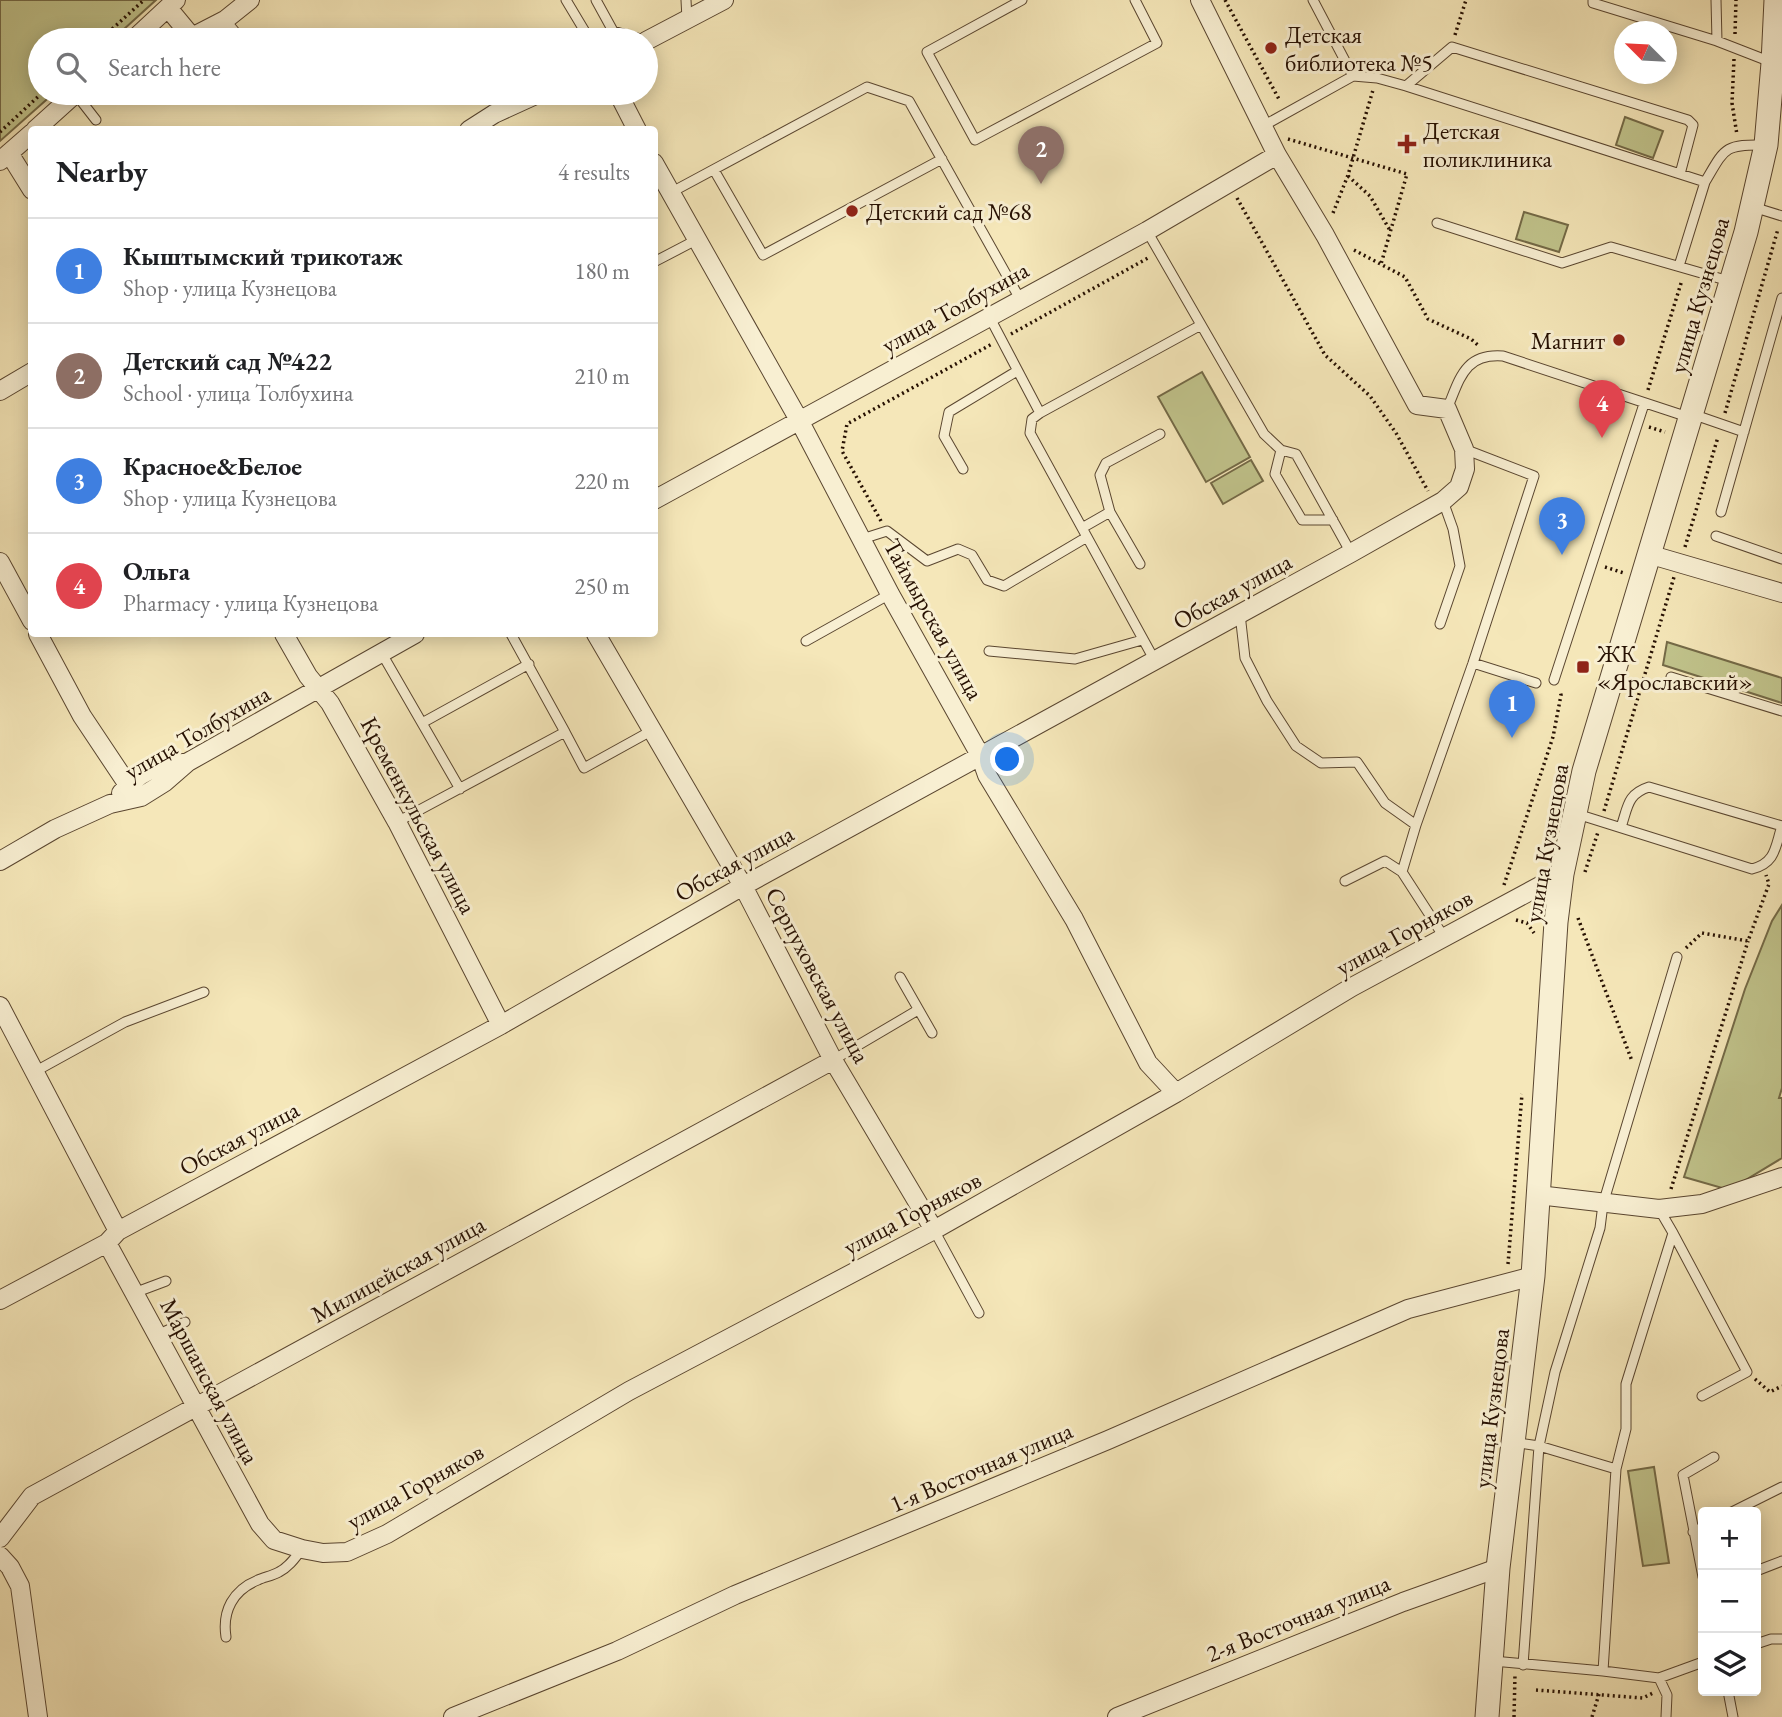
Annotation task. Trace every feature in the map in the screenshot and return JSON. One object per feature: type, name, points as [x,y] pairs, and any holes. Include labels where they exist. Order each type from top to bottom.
[{"type":"street","points":[[212,28],[250,0]]},
{"type":"street","points":[[658,34],[724,0]]},
{"type":"street","points":[[1200,0],[1278,155],[1325,235],[1417,405],[1447,409],[1464,449]]},
{"type":"street","name":"улица Кузнецова","points":[[1487,1717],[1498,1568],[1533,1276],[1556,922],[1562,874],[1584,771],[1752,207],[1776,100],[1773,63],[1776,0]]},
{"type":"street","points":[[146,28],[172,4],[186,28]]},
{"type":"street","points":[[39,126],[62,105]]},
{"type":"street","points":[[475,126],[514,105]]},
{"type":"street","points":[[624,105],[635,126]]},
{"type":"street","points":[[28,135],[4,157],[28,185]]},
{"type":"street","name":"улица Толбухина","points":[[658,498],[1147,231],[1278,155]]},
{"type":"street","name":"Таймырская улица","points":[[658,170],[799,420],[890,594],[981,754],[986,775],[1074,919],[1148,1063],[1176,1093]]},
{"type":"street","points":[[0,391],[28,374]]},
{"type":"street","name":"Обская улица","points":[[0,1300],[501,1024],[981,754],[1439,504],[1459,487],[1465,469],[1464,449]]},
{"type":"street","points":[[1648,554],[1782,593]]},
{"type":"street","points":[[0,562],[28,614]]},
{"type":"street","points":[[40,637],[82,716],[128,785]]},
{"type":"street","name":"Кременкульская улица","points":[[286,637],[308,676],[330,703],[397,822],[501,1024]]},
{"type":"street","name":"улица Толбухина","points":[[0,861],[55,829],[110,804],[141,797],[165,782],[188,762],[409,637]]},
{"type":"street","name":"Серпуховская улица","points":[[598,637],[743,886],[833,1060],[934,1230]]},
{"type":"street","points":[[110,804],[150,768],[188,762]]},
{"type":"street","name":"улица Горняков","points":[[274,1539],[323,1553],[347,1552],[387,1534],[629,1391],[934,1230],[1176,1093],[1352,987],[1562,874]]},
{"type":"street","name":"Маршанская улица","points":[[0,1006],[36,1071],[113,1237],[134,1293],[260,1524],[274,1539]]},
{"type":"street","name":"Милицейская улица","points":[[0,1538],[32,1496],[833,1060]]},
{"type":"street","points":[[1538,1195],[1603,1204],[1662,1208],[1702,1204],[1782,1177]]},
{"type":"street","name":"1-я Восточная улица","points":[[453,1717],[618,1651],[735,1595],[1108,1440],[1408,1309],[1533,1276]]},
{"type":"street","points":[[0,1556],[10,1567],[20,1586],[38,1717]]},
{"type":"street","name":"2-я Восточная улица","points":[[1117,1717],[1403,1602],[1498,1568]]},
{"type":"lane","points":[[566,0],[583,28]]},
{"type":"lane","points":[[596,0],[612,28]]},
{"type":"lane","points":[[686,0],[687,20]]},
{"type":"lane","points":[[1022,0],[927,52],[975,141],[1157,43],[1135,0]]},
{"type":"lane","points":[[1313,0],[1353,76]]},
{"type":"lane","points":[[1593,0],[1593,3],[1717,41],[1773,63]]},
{"type":"lane","points":[[1716,0],[1717,41]]},
{"type":"lane","points":[[225,20],[232,28]]},
{"type":"lane","points":[[1406,86],[1452,47],[1688,120],[1693,125],[1692,132],[1680,174]]},
{"type":"lane","points":[[1263,126],[1353,76],[1377,78],[1705,182]]},
{"type":"lane","points":[[670,193],[867,87],[909,101],[1020,299]]},
{"type":"lane","points":[[85,105],[96,120]]},
{"type":"lane","points":[[1682,267],[1705,182],[1723,152],[1739,144],[1766,145]]},
{"type":"lane","points":[[714,170],[763,256],[942,159]]},
{"type":"lane","points":[[1752,207],[1782,216]]},
{"type":"lane","points":[[1437,223],[1562,263],[1611,247],[1732,281]]},
{"type":"lane","points":[[1147,231],[1265,434],[1281,450],[1296,454],[1351,554]]},
{"type":"lane","points":[[658,260],[698,239]]},
{"type":"lane","points":[[1721,512],[1782,298]]},
{"type":"lane","points":[[989,316],[1040,414]]},
{"type":"lane","points":[[1155,661],[1030,433],[1032,419],[1201,325]]},
{"type":"lane","points":[[1447,409],[1466,367],[1488,355],[1503,356],[1644,404],[1744,432]]},
{"type":"lane","points":[[963,469],[944,436],[949,412],[1017,371]]},
{"type":"lane","points":[[1554,680],[1644,404]]},
{"type":"lane","points":[[1140,564],[1110,512],[1100,475],[1106,463],[1160,434]]},
{"type":"lane","points":[[1402,872],[1534,476],[1464,449]]},
{"type":"lane","points":[[1281,450],[1275,474],[1302,520],[1333,520]]},
{"type":"lane","points":[[1439,504],[1453,529],[1460,566],[1440,624]]},
{"type":"lane","points":[[1082,528],[1110,512]]},
{"type":"lane","points":[[862,539],[887,531],[927,561],[958,549],[972,555],[987,580],[1004,586],[1087,537]]},
{"type":"lane","points":[[1716,536],[1782,559]]},
{"type":"lane","points":[[807,641],[890,594]]},
{"type":"lane","points":[[1240,614],[1245,657],[1266,701],[1296,746],[1321,763],[1357,762],[1385,803],[1416,825]]},
{"type":"lane","points":[[514,637],[584,768],[651,731]]},
{"type":"lane","points":[[989,651],[1075,659],[1142,640]]},
{"type":"lane","points":[[381,652],[460,789]]},
{"type":"lane","points":[[1473,663],[1536,683]]},
{"type":"lane","points":[[422,723],[529,664]]},
{"type":"lane","points":[[1671,677],[1782,711]]},
{"type":"lane","points":[[397,822],[565,732]]},
{"type":"lane","points":[[1575,813],[1752,869],[1764,866],[1772,858],[1782,826],[1649,787],[1636,792],[1630,800],[1621,827]]},
{"type":"lane","points":[[1345,881],[1385,861],[1402,872],[1444,937]]},
{"type":"lane","points":[[1519,1665],[1539,1446],[1555,1372],[1600,1228],[1603,1204],[1676,957]]},
{"type":"lane","points":[[901,977],[932,1033]]},
{"type":"lane","points":[[36,1071],[125,1022],[204,992]]},
{"type":"lane","points":[[833,1060],[918,1010]]},
{"type":"lane","points":[[1662,1208],[1747,1372],[1702,1396]]},
{"type":"lane","points":[[934,1230],[979,1313]]},
{"type":"lane","points":[[1602,1671],[1616,1469],[1626,1429],[1626,1384],[1673,1233]]},
{"type":"lane","points":[[134,1293],[166,1281]]},
{"type":"lane","points":[[157,1335],[185,1322]]},
{"type":"lane","points":[[1513,1442],[1539,1446],[1616,1469]]},
{"type":"lane","points":[[1701,1570],[1683,1475],[1714,1457]]},
{"type":"lane","points":[[1742,1507],[1782,1487]]},
{"type":"lane","points":[[1693,1532],[1698,1530]]},
{"type":"lane","points":[[226,1637],[224,1622],[233,1598],[242,1588],[256,1580],[278,1573],[291,1563],[302,1549]]},
{"type":"lane","points":[[1759,1570],[1782,1561]]},
{"type":"lane","points":[[1761,1642],[1782,1639]]},
{"type":"lane","points":[[1491,1661],[1659,1678],[1698,1664]]},
{"type":"lane","points":[[1659,1678],[1667,1695],[1666,1717]]},
{"type":"lane","points":[[1729,1696],[1733,1717]]},
{"type":"path","points":[[113,28],[144,0]]},
{"type":"path","points":[[1225,0],[1286,112]]},
{"type":"path","points":[[1452,47],[1466,0]]},
{"type":"path","points":[[1735,0],[1732,103],[1739,144]]},
{"type":"path","points":[[1377,78],[1348,175],[1325,235],[1405,277],[1428,319],[1471,339],[1488,355]]},
{"type":"path","points":[[0,132],[29,105]]},
{"type":"path","points":[[1286,138],[1407,174],[1381,264]]},
{"type":"path","points":[[1348,175],[1370,196],[1391,232]]},
{"type":"path","points":[[1229,184],[1325,355],[1370,396],[1439,504]]},
{"type":"path","points":[[887,531],[842,451],[847,424],[1159,252]]},
{"type":"path","points":[[1644,404],[1682,267]]},
{"type":"path","points":[[1535,936],[1527,923],[1520,919],[1510,920],[1504,885],[1553,737],[1561,695],[1554,680]]},
{"type":"path","points":[[1662,1208],[1769,884],[1764,866]]},
{"type":"path","points":[[1577,915],[1640,1083]]},
{"type":"path","points":[[1676,957],[1702,933],[1748,941]]},
{"type":"path","points":[[1506,1283],[1522,1093]]},
{"type":"path","points":[[1747,1372],[1770,1392],[1782,1386]]},
{"type":"path","points":[[1514,1717],[1519,1665]]},
{"type":"path","points":[[1536,1690],[1643,1698],[1664,1687]]},
{"type":"path","points":[[1592,1717],[1599,1694]]},
{"type":"green space","points":[[0,0],[156,0],[125,28],[28,28],[28,105],[40,105],[0,141]]},
{"type":"green space","points":[[1625,117],[1663,131],[1653,158],[1616,145]]},
{"type":"green space","points":[[1524,212],[1568,225],[1559,252],[1516,239]]},
{"type":"green space","points":[[1202,372],[1250,457],[1206,482],[1158,397]]},
{"type":"green space","points":[[1251,460],[1263,481],[1223,504],[1211,483]]},
{"type":"green space","points":[[1667,642],[1782,678],[1782,703],[1663,665]]},
{"type":"green space","points":[[1782,905],[1782,1088],[1779,1098],[1782,1098],[1782,1158],[1729,1190],[1684,1177],[1745,989],[1772,921]]},
{"type":"green space","points":[[1654,1467],[1669,1563],[1643,1566],[1628,1471]]},
{"type":"place","name":"Детская библиотека №5","points":[[1271,48]]},
{"type":"place","name":"Детская поликлиника","points":[[1407,144]]},
{"type":"place","name":"Детский сад №422","points":[[1041,184]]},
{"type":"place","name":"Детский сад №68","points":[[852,211]]},
{"type":"place","name":"Магнит","points":[[1619,340]]},
{"type":"place","name":"Ольга","points":[[1602,438]]},
{"type":"place","name":"Красное&Белое","points":[[1562,555]]},
{"type":"place","name":"ЖК «Ярославский»","points":[[1583,667]]},
{"type":"place","name":"Кыштымский трикотаж","points":[[1512,738]]}]
